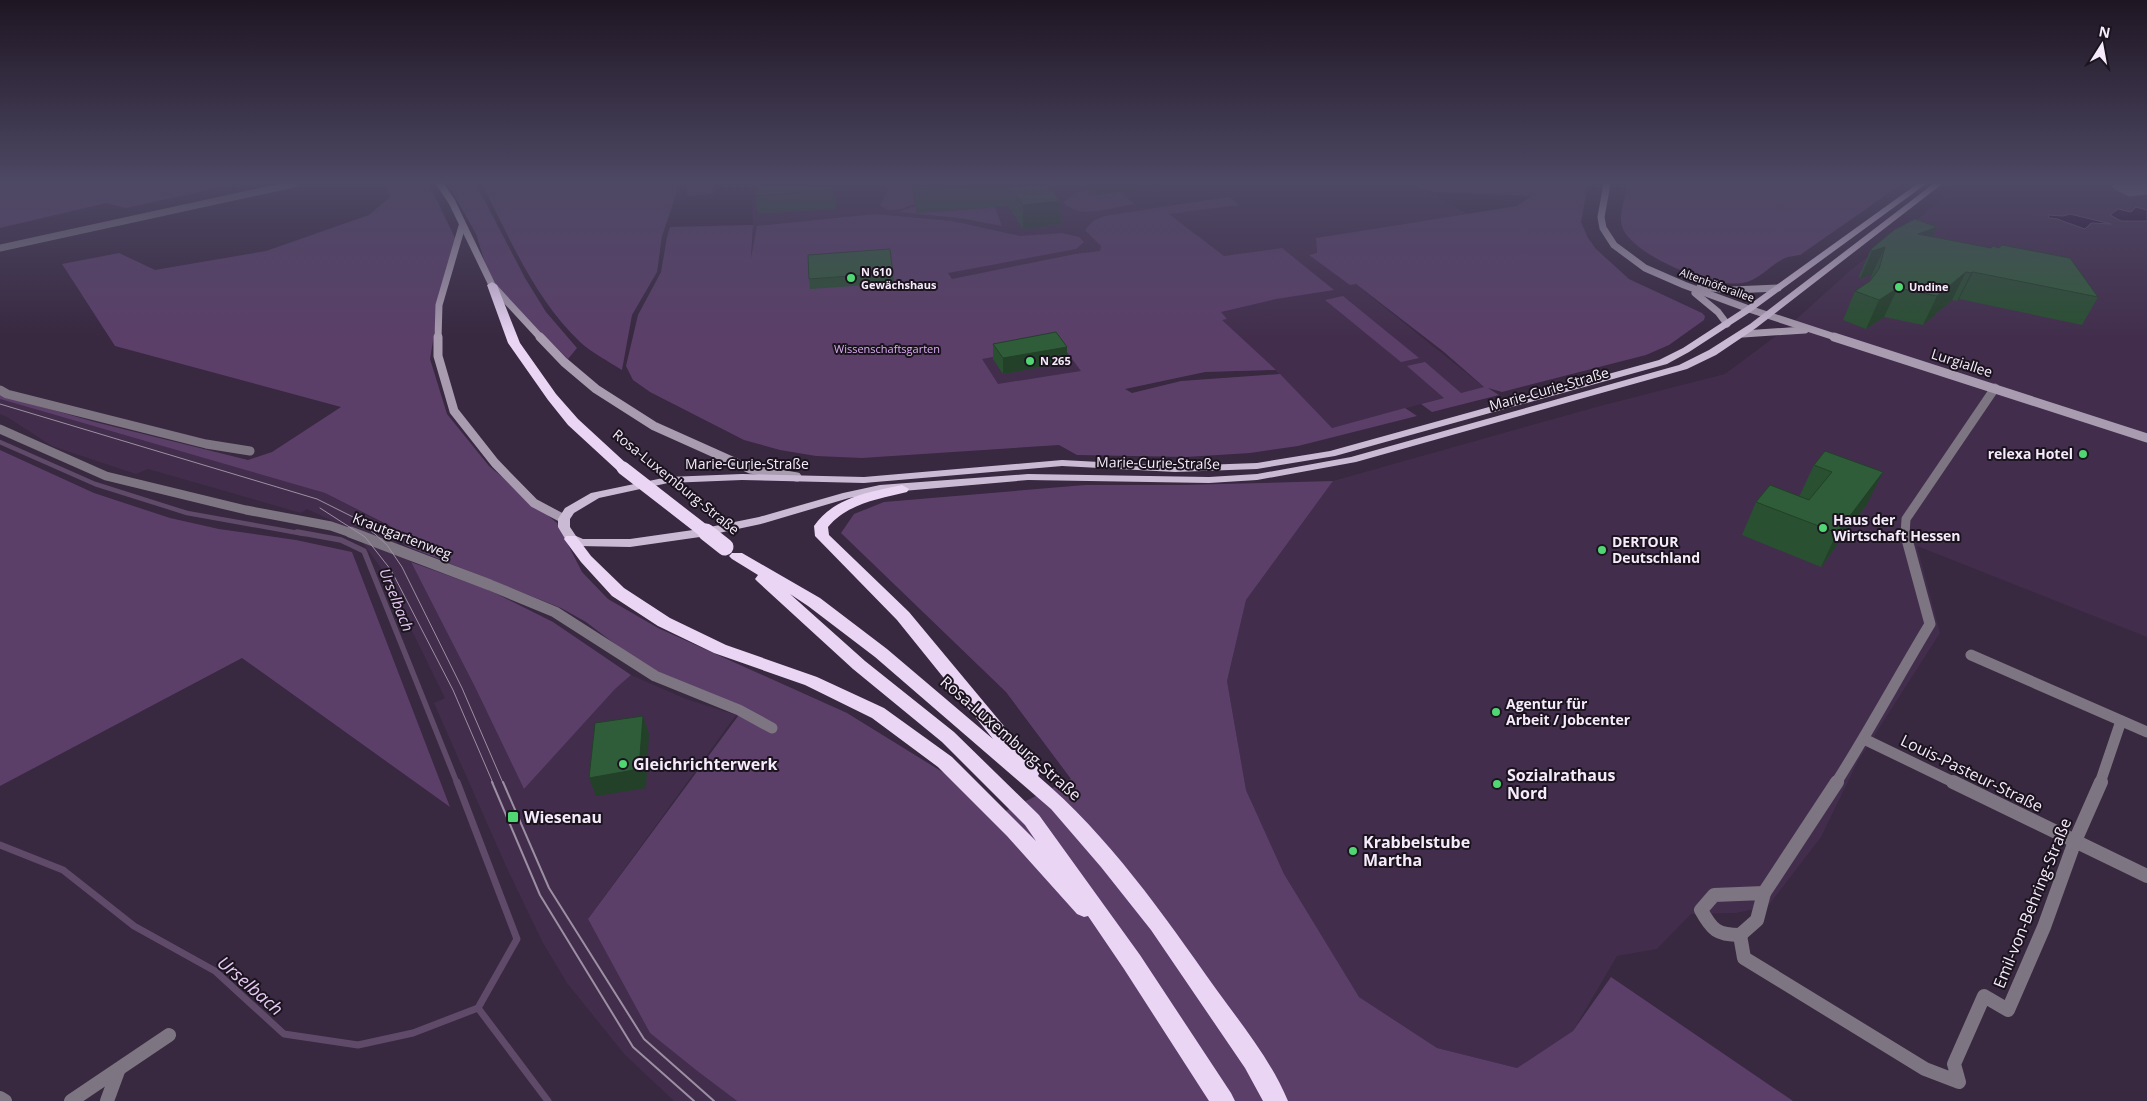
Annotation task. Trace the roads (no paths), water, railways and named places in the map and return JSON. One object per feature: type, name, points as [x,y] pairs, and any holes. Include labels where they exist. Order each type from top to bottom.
[{"type":"highway","name":"Rosa-Luxemburg-Straße","points":[[492,286],[514,343],[573,422],[622,468],[731,551],[859,665],[948,736],[1023,825]]},
{"type":"highway","points":[[902,488],[861,499],[838,510],[821,526],[822,536],[903,616],[1058,804]]},
{"type":"highway","points":[[571,539],[586,559],[618,592],[664,622],[720,649],[811,681],[878,713],[945,762],[1023,825],[1132,962],[1223,1101]]},
{"type":"highway","name":"Rosa-Luxemburg-Straße","points":[[731,551],[814,602],[881,653],[1058,804],[1108,861],[1158,924],[1253,1060],[1276,1101]]},
{"type":"main road","points":[[459,235],[439,305],[438,356],[454,411],[495,463],[534,503],[564,519],[564,527],[571,539]]},
{"type":"main road","name":"Rosa-Luxemburg-Straße","points":[[467,235],[492,286]]},
{"type":"main road","name":"Altenhöferallee","points":[[1607,235],[1637,263],[1684,285],[1768,315]]},
{"type":"main road","name":"Marie-Curie-Straße","points":[[564,519],[575,507],[595,495],[633,485],[702,477],[864,480],[1062,463],[1175,469],[1216,468],[1256,466],[1331,454],[1663,362],[1727,324],[1851,235]]},
{"type":"main road","name":"Marie-Curie-Straße","points":[[571,539],[582,543],[596,544],[674,537],[761,520],[847,495],[880,489],[1028,477],[1228,479],[1257,477],[1352,460],[1683,367],[1714,354],[1768,315],[1870,235]]},
{"type":"main road","points":[[1684,285],[1732,290],[1778,288]]},
{"type":"main road","points":[[1684,285],[1713,307],[1727,324]]},
{"type":"main road","points":[[492,286],[564,362],[596,389],[654,426],[750,469],[805,479]]},
{"type":"main road","name":"Lurgiallee","points":[[1768,315],[2147,438]]},
{"type":"main road","points":[[1743,334],[1789,330],[1824,332]]},
{"type":"street","points":[[0,248],[58,235]]},
{"type":"street","points":[[1764,893],[1714,895],[1701,910],[1709,926],[1722,935],[1740,935],[1757,920],[1764,893],[1864,738],[1930,624],[1905,534],[1906,519],[1995,388]]},
{"type":"street","points":[[0,390],[7,394],[206,444],[250,451]]},
{"type":"street","name":"Krautgartenweg","points":[[0,429],[106,476],[246,510],[331,526],[490,585],[555,612],[655,676],[739,710],[772,728]]},
{"type":"street","points":[[1971,655],[2147,732]]},
{"type":"street","name":"Emil-von-Behring-Straße","points":[[1740,935],[1744,958],[1925,1069],[1959,1082],[1954,1064],[1984,996],[2008,1010],[2044,927],[2075,841],[2102,779],[2121,721]]},
{"type":"street","name":"Louis-Pasteur-Straße","points":[[1864,738],[2147,876]]},
{"type":"street","points":[[71,1101],[169,1035]]},
{"type":"street","points":[[107,1101],[118,1071]]},
{"type":"street","points":[[0,1098],[5,1101]]},
{"type":"waterway","name":"Urselbach","points":[[0,442],[95,484],[187,513],[304,534]]},
{"type":"waterway","name":"Urselbach","points":[[297,532],[341,540],[364,551],[457,783]]},
{"type":"waterway","name":"Urselbach","points":[[457,782],[517,939],[478,1008]]},
{"type":"waterway","name":"Urselbach","points":[[0,845],[63,870],[134,926],[215,971],[284,1034],[358,1045],[413,1033],[478,1008]]},
{"type":"waterway","name":"Urselbach","points":[[478,1008],[548,1101]]},
{"type":"tram line","points":[[0,404],[317,499],[353,517],[387,545],[402,567],[462,688],[503,783]]},
{"type":"tram line","points":[[320,508],[365,537],[391,570],[453,690],[493,783]]},
{"type":"tram line","points":[[492,782],[540,895],[633,1047],[694,1101]]},
{"type":"tram line","points":[[503,782],[549,888],[644,1039],[714,1101]]},
{"type":"place","name":"N 610 Gewächshaus","points":[[851,278]]},
{"type":"place","name":"Undine","points":[[1899,287]]},
{"type":"place","name":"N 265","points":[[1030,361]]},
{"type":"place","name":"relexa Hotel","points":[[2083,454]]},
{"type":"place","name":"Haus der Wirtschaft Hessen","points":[[1823,528]]},
{"type":"place","name":"DERTOUR Deutschland","points":[[1602,550]]},
{"type":"place","name":"Agentur für Arbeit / Jobcenter","points":[[1496,712]]},
{"type":"place","name":"Gleichrichterwerk","points":[[623,764]]},
{"type":"place","name":"Sozialrathaus Nord","points":[[1497,784]]},
{"type":"place","name":"Wiesenau","points":[[513,817]]},
{"type":"place","name":"Krabbelstube Martha","points":[[1353,851]]},
{"type":"park label","name":"Wissenschaftsgarten","points":[[887,349]]}]
